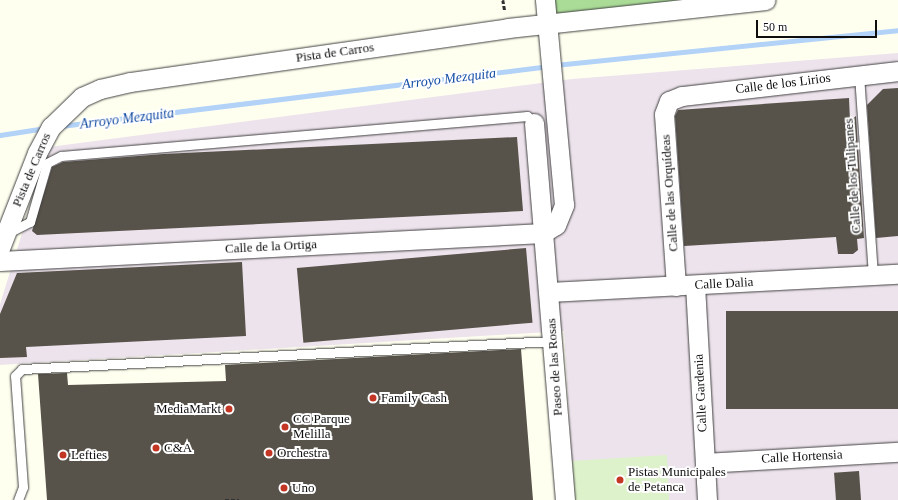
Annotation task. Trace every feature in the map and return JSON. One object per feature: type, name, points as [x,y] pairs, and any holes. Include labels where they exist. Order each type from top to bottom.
[{"type":"street","points":[[543,233],[551,229],[560,219],[564,205],[564,189],[545,0]]},
{"type":"street","name":"Pista de Carros","points":[[2,237],[37,153],[51,127],[82,97],[100,89],[138,81],[765,0]]},
{"type":"street","name":"Calle de los Lirios","points":[[669,101],[682,96],[859,75],[898,72]]},
{"type":"street","name":"Calle de las Orquídeas","points":[[669,101],[664,114],[676,286]]},
{"type":"street","name":"Paseo de las Rosas","points":[[534,123],[565,500]]},
{"type":"street","name":"Calle de la Ortiga","points":[[0,261],[543,233]]},
{"type":"street","name":"Calle Dalia","points":[[549,292],[898,274]]},
{"type":"street","name":"Calle Gardenia","points":[[695,285],[707,500]]},
{"type":"street","name":"Calle Hortensia","points":[[705,463],[898,452]]},
{"type":"lane","name":"Calle de los Tulipanes","points":[[859,75],[873,276]]},
{"type":"lane","points":[[2,237],[30,222],[47,163],[61,156],[527,116],[534,123]]},
{"type":"lane","points":[[18,500],[23,487],[15,376],[22,369],[553,341]]},
{"type":"path","points":[[225,500],[239,500]]},
{"type":"shaded area","points":[[898,53],[898,500],[574,500],[564,331],[0,365],[0,304],[49,147],[572,79]]},
{"type":"green space","points":[[550,0],[710,0],[551,14]]},
{"type":"green space","name":"Pistas Municipales de Petanca","points":[[667,455],[669,500],[574,500],[571,461]]},
{"type":"building","points":[[898,88],[898,236],[876,238],[867,105],[883,89]]},
{"type":"building","points":[[849,98],[850,121],[856,116],[864,238],[857,239],[858,250],[853,254],[838,254],[836,237],[684,246],[675,116],[678,110]]},
{"type":"building","points":[[517,137],[523,211],[37,235],[32,231],[52,167],[63,162],[163,154]]},
{"type":"building","points":[[526,248],[533,323],[303,343],[297,268]]},
{"type":"building","points":[[242,262],[246,336],[26,347],[27,357],[0,358],[0,314],[17,273]]},
{"type":"building","points":[[726,311],[898,311],[898,409],[726,409]]},
{"type":"building","name":"CC Parque Melilla","points":[[521,349],[533,500],[47,500],[38,374],[67,373],[68,385],[226,381],[225,365]]},
{"type":"building","points":[[859,471],[861,500],[836,500],[834,473]]},
{"type":"waterway","name":"Arroyo Mezquita","points":[[555,65],[898,30]]},
{"type":"waterway","name":"Arroyo Mezquita","points":[[61,126],[547,66]]},
{"type":"waterway","name":"Arroyo Mezquita","points":[[0,135],[45,128]]},
{"type":"place","name":"Family Cash","points":[[373,398]]},
{"type":"place","name":"MediaMarkt","points":[[229,409]]},
{"type":"place","name":"CC Parque Melilla","points":[[285,427]]},
{"type":"place","name":"C&A","points":[[156,448]]},
{"type":"place","name":"Orchestra","points":[[269,453]]},
{"type":"place","name":"Lefties","points":[[63,455]]},
{"type":"place","name":"Pistas Municipales de Petanca","points":[[620,480]]},
{"type":"place","name":"Uno","points":[[284,488]]}]
